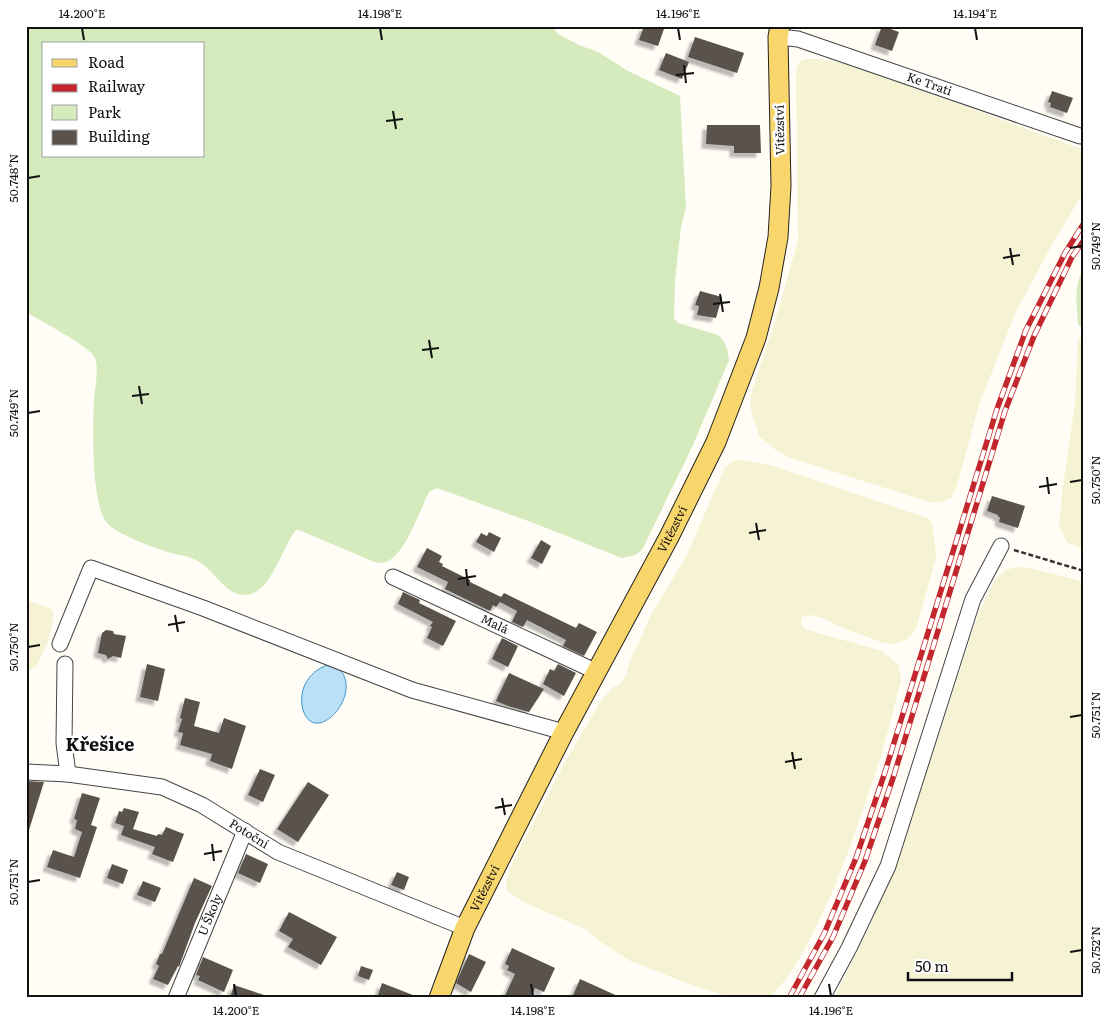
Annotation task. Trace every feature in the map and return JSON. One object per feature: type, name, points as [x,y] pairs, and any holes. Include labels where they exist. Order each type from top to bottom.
[{"type":"main road","name":"Vítězství","points":[[440,998],[466,928],[564,732],[669,537],[716,442],[756,338],[769,288],[778,237],[781,186],[779,32]]},
{"type":"street","name":"Ke Trati","points":[[779,32],[1080,136]]},
{"type":"street","points":[[822,998],[849,948],[888,866],[973,599],[1001,546]]},
{"type":"street","points":[[60,644],[91,568],[203,608],[412,690],[564,732]]},
{"type":"street","name":"Malá","points":[[393,577],[597,672]]},
{"type":"street","points":[[65,664],[64,743],[68,774]]},
{"type":"street","name":"Potoční","points":[[26,772],[68,774],[162,787],[202,805],[278,852],[466,928]]},
{"type":"street","name":"U Školy","points":[[176,998],[245,831]]},
{"type":"path","points":[[1001,546],[1084,570]]},
{"type":"shaded area","points":[[806,59],[841,63],[1084,150],[1084,192],[1055,239],[1015,314],[979,405],[956,489],[951,498],[941,502],[932,503],[788,457],[777,451],[759,436],[750,406],[752,390],[774,325],[798,240],[796,68],[800,61]]},
{"type":"shaded area","points":[[1078,338],[1084,339],[1084,550],[1067,542],[1059,526],[1075,402]]},
{"type":"shaded area","points":[[742,460],[770,465],[927,518],[932,523],[936,558],[917,625],[912,635],[906,640],[895,644],[884,643],[845,629],[822,618],[811,615],[802,617],[801,625],[808,630],[882,651],[899,665],[901,680],[881,757],[830,898],[806,947],[788,977],[769,998],[732,998],[630,961],[599,941],[587,930],[528,904],[510,893],[506,885],[510,868],[565,762],[602,699],[612,688],[620,684],[626,675],[630,661],[653,611],[687,555],[725,467],[733,461]]},
{"type":"shaded area","points":[[1017,567],[1031,568],[1084,582],[1084,998],[834,998],[869,928],[901,850],[979,612],[996,578],[1006,570]]},
{"type":"shaded area","points":[[26,600],[50,608],[53,610],[54,616],[48,642],[37,665],[26,673]]},
{"type":"green space","points":[[26,26],[552,26],[558,34],[598,52],[628,71],[680,96],[686,208],[681,227],[675,281],[674,318],[678,323],[718,335],[726,346],[729,360],[693,445],[642,550],[635,555],[622,558],[437,488],[429,492],[406,541],[394,557],[388,561],[380,563],[372,561],[296,530],[264,585],[255,592],[245,595],[228,589],[206,567],[196,560],[138,541],[122,534],[109,525],[103,516],[98,502],[94,466],[96,363],[91,353],[75,341],[26,312]]},
{"type":"green space","points":[[1084,267],[1084,330],[1078,324],[1076,295],[1078,282]]},
{"type":"water","points":[[332,664],[343,674],[346,686],[344,699],[328,719],[319,723],[310,721],[303,710],[302,694],[304,687],[307,680],[318,670]]},
{"type":"building","points":[[644,26],[665,26],[658,46],[639,40]]},
{"type":"building","points":[[882,26],[899,32],[892,51],[875,45]]},
{"type":"building","points":[[695,37],[744,53],[737,73],[688,57]]},
{"type":"building","points":[[666,53],[689,62],[682,79],[659,70]]},
{"type":"building","points":[[1052,91],[1073,98],[1067,113],[1050,107],[1051,103],[1048,102]]},
{"type":"building","points":[[707,125],[760,125],[761,153],[734,153],[734,146],[706,144]]},
{"type":"building","points":[[700,291],[722,297],[716,318],[697,315],[699,306],[695,305]]},
{"type":"building","points":[[992,496],[1025,506],[1018,528],[999,522],[1000,517],[998,515],[987,511]]},
{"type":"building","points":[[489,532],[501,538],[494,552],[476,542],[481,533],[487,536]]},
{"type":"building","points":[[541,540],[551,546],[542,564],[531,558]]},
{"type":"building","points":[[427,548],[442,556],[439,562],[443,564],[442,566],[470,580],[470,582],[501,597],[504,593],[576,628],[579,623],[597,632],[584,656],[563,646],[566,640],[527,620],[523,627],[512,622],[517,611],[500,602],[496,607],[493,605],[490,611],[445,589],[448,582],[417,567]]},
{"type":"building","points":[[403,592],[420,600],[419,603],[456,621],[443,646],[427,638],[433,622],[398,604]]},
{"type":"building","points":[[106,630],[113,631],[114,634],[126,636],[121,658],[113,656],[108,659],[106,655],[98,653],[102,633]]},
{"type":"building","points":[[502,638],[518,646],[508,667],[492,659]]},
{"type":"building","points":[[147,664],[165,669],[158,701],[140,697]]},
{"type":"building","points":[[558,664],[576,673],[564,696],[543,684],[550,669],[554,671]]},
{"type":"building","points":[[509,673],[544,689],[529,712],[496,701]]},
{"type":"building","points":[[185,698],[200,702],[194,726],[219,733],[224,718],[246,726],[232,769],[210,761],[212,754],[180,745],[183,733],[178,732]]},
{"type":"building","points":[[260,769],[275,775],[263,802],[248,795]]},
{"type":"building","points":[[26,781],[44,782],[29,830],[26,830]]},
{"type":"building","points":[[308,782],[329,795],[298,842],[277,829]]},
{"type":"building","points":[[82,793],[100,798],[91,825],[97,827],[80,878],[47,867],[53,850],[74,857],[82,832],[75,829],[77,820],[74,819]]},
{"type":"building","points":[[124,808],[139,812],[133,829],[157,836],[158,834],[162,835],[166,827],[184,834],[173,862],[152,854],[155,847],[121,835],[124,826],[115,823],[119,811],[122,812]]},
{"type":"building","points":[[246,854],[268,864],[260,883],[238,873]]},
{"type":"building","points":[[112,864],[128,870],[123,884],[107,878]]},
{"type":"building","points":[[397,872],[409,877],[404,890],[391,885]]},
{"type":"building","points":[[194,878],[212,886],[195,923],[179,967],[168,985],[153,979],[159,966],[156,964]]},
{"type":"building","points":[[143,881],[161,888],[155,902],[137,895]]},
{"type":"building","points":[[289,912],[337,937],[321,965],[288,947],[293,939],[279,931]]},
{"type":"building","points":[[512,948],[555,968],[544,992],[535,988],[531,998],[504,998],[515,974],[507,970],[509,966],[505,964]]},
{"type":"building","points":[[469,954],[486,962],[471,992],[456,983]]},
{"type":"building","points":[[203,957],[233,970],[224,992],[198,980],[200,976],[196,975]]},
{"type":"building","points":[[361,966],[373,970],[369,980],[358,976]]},
{"type":"building","points":[[580,979],[622,998],[572,998]]},
{"type":"building","points":[[382,983],[418,997],[377,998]]},
{"type":"building","points":[[234,985],[267,996],[266,998],[230,998]]},
{"type":"railway","points":[[789,998],[824,934],[856,858],[885,772],[997,409],[1026,330],[1065,253],[1084,223]]},
{"type":"railway","points":[[799,998],[833,937],[865,861],[894,775],[1005,411],[1034,336],[1072,257],[1084,240]]},
{"type":"district","name":"Křešice","points":[[100,745]]}]
